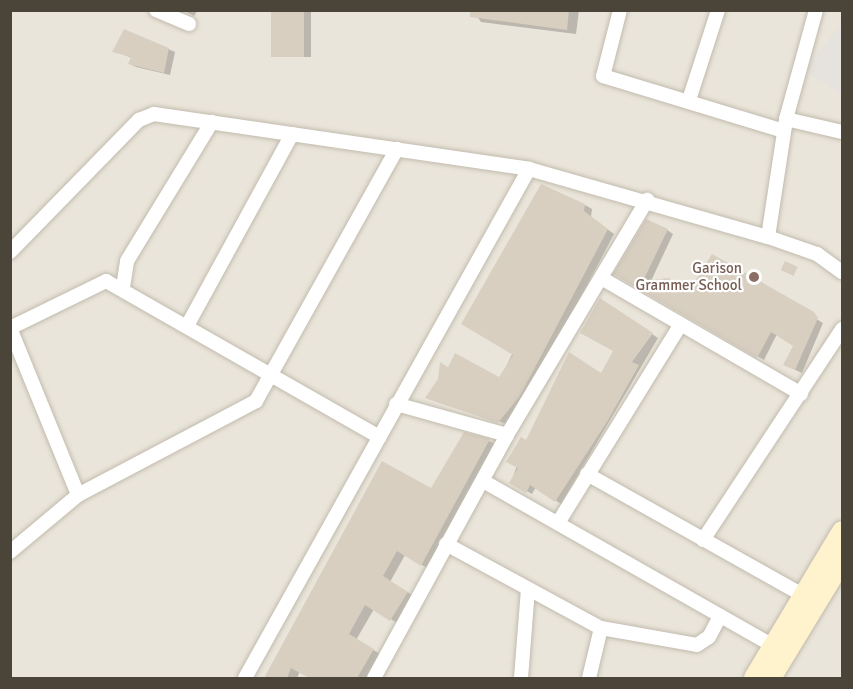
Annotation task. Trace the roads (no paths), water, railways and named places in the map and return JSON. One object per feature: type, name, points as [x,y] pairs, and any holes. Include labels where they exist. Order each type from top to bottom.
[{"type":"main road","points":[[754,678],[843,531]]},
{"type":"main road","points":[[771,678],[843,561]]},
{"type":"street","points":[[156,10],[189,24]]},
{"type":"street","points":[[620,10],[603,76],[785,125],[843,132]]},
{"type":"street","points":[[689,100],[718,10]]},
{"type":"street","points":[[768,237],[785,125],[816,10]]},
{"type":"street","points":[[11,251],[139,120],[154,114],[529,169],[648,200],[768,237],[817,254],[843,272]]},
{"type":"street","points":[[123,287],[127,261],[212,122]]},
{"type":"street","points":[[187,326],[292,134]]},
{"type":"street","points":[[10,552],[78,495],[241,413],[256,401],[397,149]]},
{"type":"street","points":[[244,678],[529,169]]},
{"type":"street","points":[[374,678],[507,435],[603,279],[648,200]]},
{"type":"street","points":[[603,279],[679,327],[801,394]]},
{"type":"street","points":[[78,495],[10,328],[91,285],[106,281],[123,287],[271,376],[380,437]]},
{"type":"street","points":[[558,523],[679,327]]},
{"type":"street","points":[[703,540],[843,329]]},
{"type":"street","points":[[396,404],[507,435]]},
{"type":"street","points":[[587,474],[804,595]]},
{"type":"street","points":[[483,481],[773,646]]},
{"type":"street","points":[[446,544],[601,628],[697,645],[710,637],[720,616]]},
{"type":"street","points":[[521,678],[528,589]]},
{"type":"street","points":[[589,678],[601,628]]},
{"type":"place","name":"Garison Grammer School","points":[[754,277]]}]
